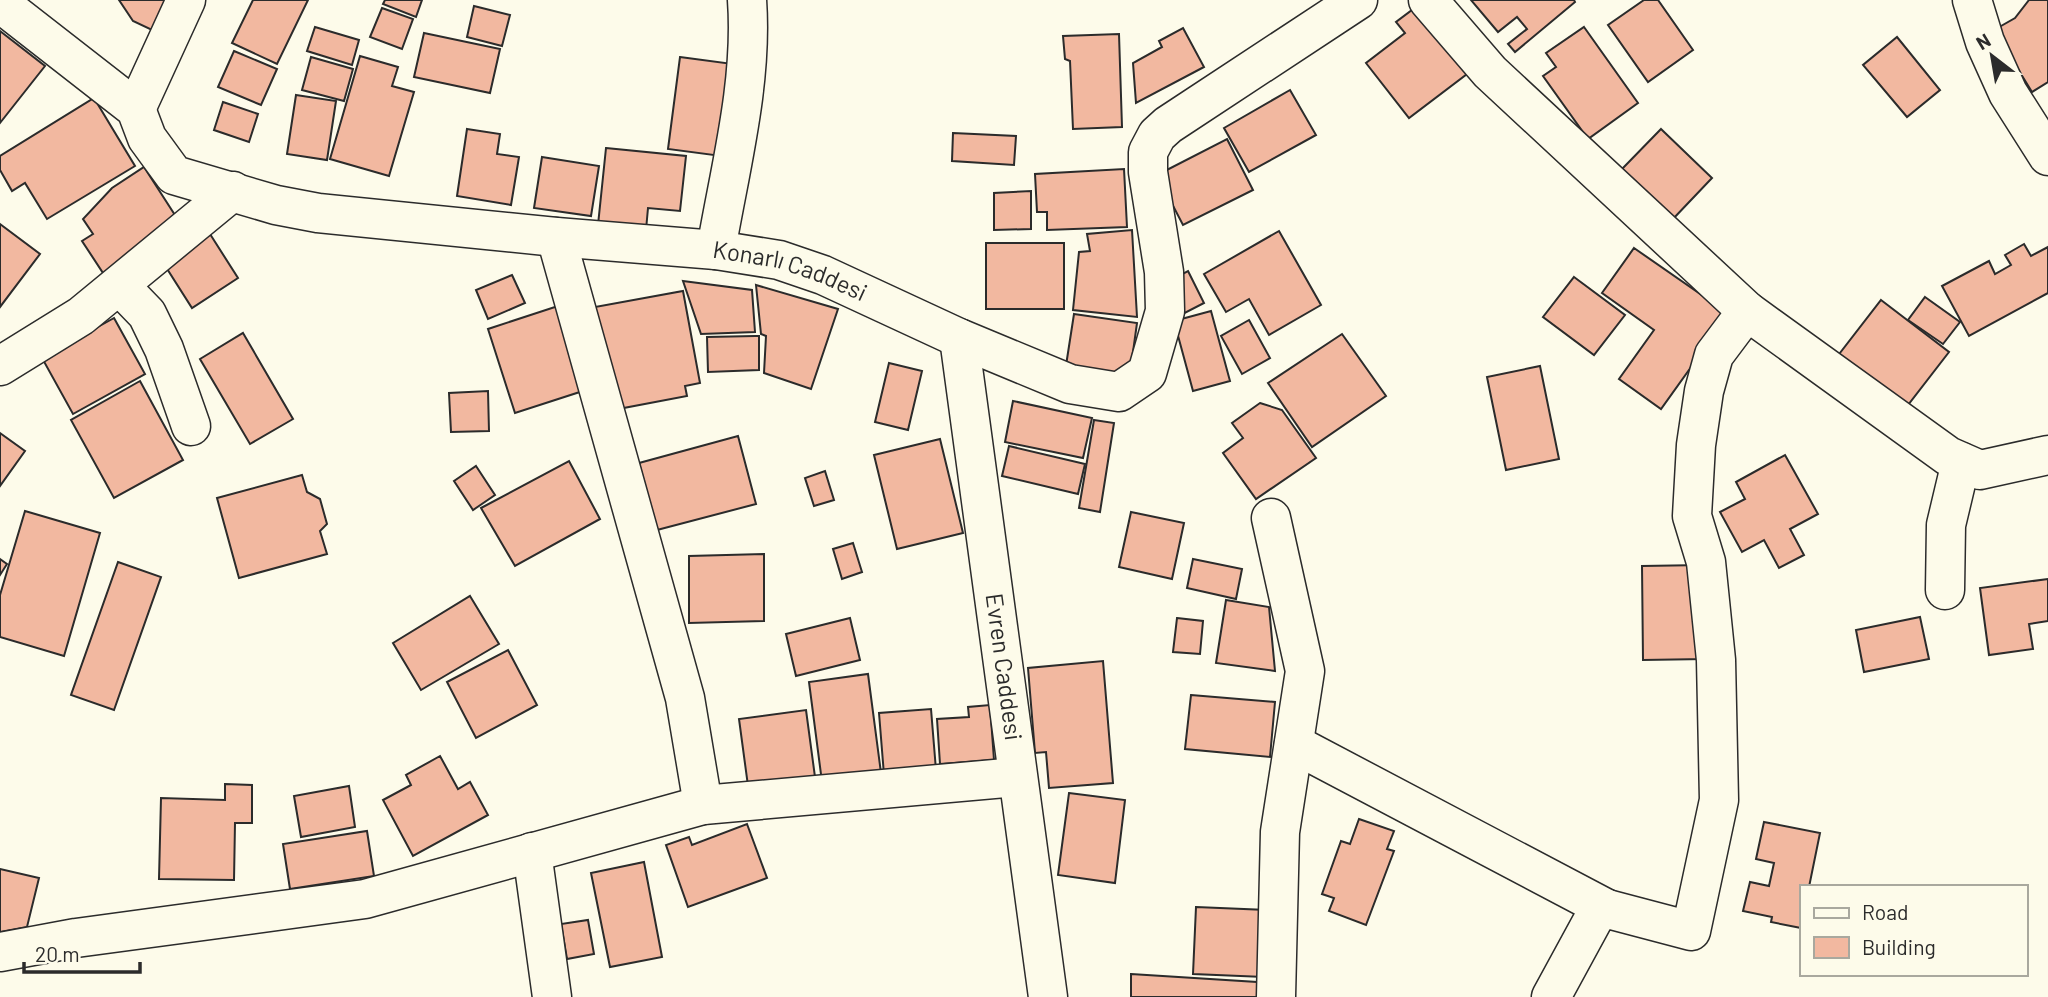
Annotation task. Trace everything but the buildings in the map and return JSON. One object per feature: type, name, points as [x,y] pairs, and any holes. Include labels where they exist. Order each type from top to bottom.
[{"type":"street","points":[[136,109],[186,0]]},
{"type":"street","points":[[716,250],[746,69],[749,28],[747,0]]},
{"type":"street","name":"Konarlı Caddesi","points":[[0,3],[136,109],[148,138],[174,175],[276,205],[318,213],[716,250],[779,260],[823,275],[959,338],[1070,384],[1119,392],[1147,373],[1165,312],[1164,272],[1148,172],[1148,152],[1157,135],[1358,0]]},
{"type":"street","points":[[1428,0],[1490,72],[1747,311],[1948,456],[1980,470],[2048,455]]},
{"type":"street","points":[[1972,0],[1985,42],[2008,93],[2048,156]]},
{"type":"street","points":[[0,366],[82,316],[233,191]]},
{"type":"street","points":[[556,237],[685,698],[704,805]]},
{"type":"street","points":[[120,286],[147,314],[164,349],[191,426]]},
{"type":"street","points":[[1551,997],[1600,907],[1691,931],[1719,800],[1716,660],[1706,562],[1692,516],[1696,445],[1704,391],[1714,355],[1747,311]]},
{"type":"street","name":"Evren Caddesi","points":[[959,338],[1048,997]]},
{"type":"street","points":[[1945,590],[1946,525],[1961,462]]},
{"type":"street","points":[[1270,518],[1305,671],[1280,832],[1276,997]]},
{"type":"street","points":[[1294,744],[1607,909]]},
{"type":"street","points":[[0,953],[76,938],[365,899],[704,805],[1017,776]]},
{"type":"street","points":[[532,852],[552,997]]}]
